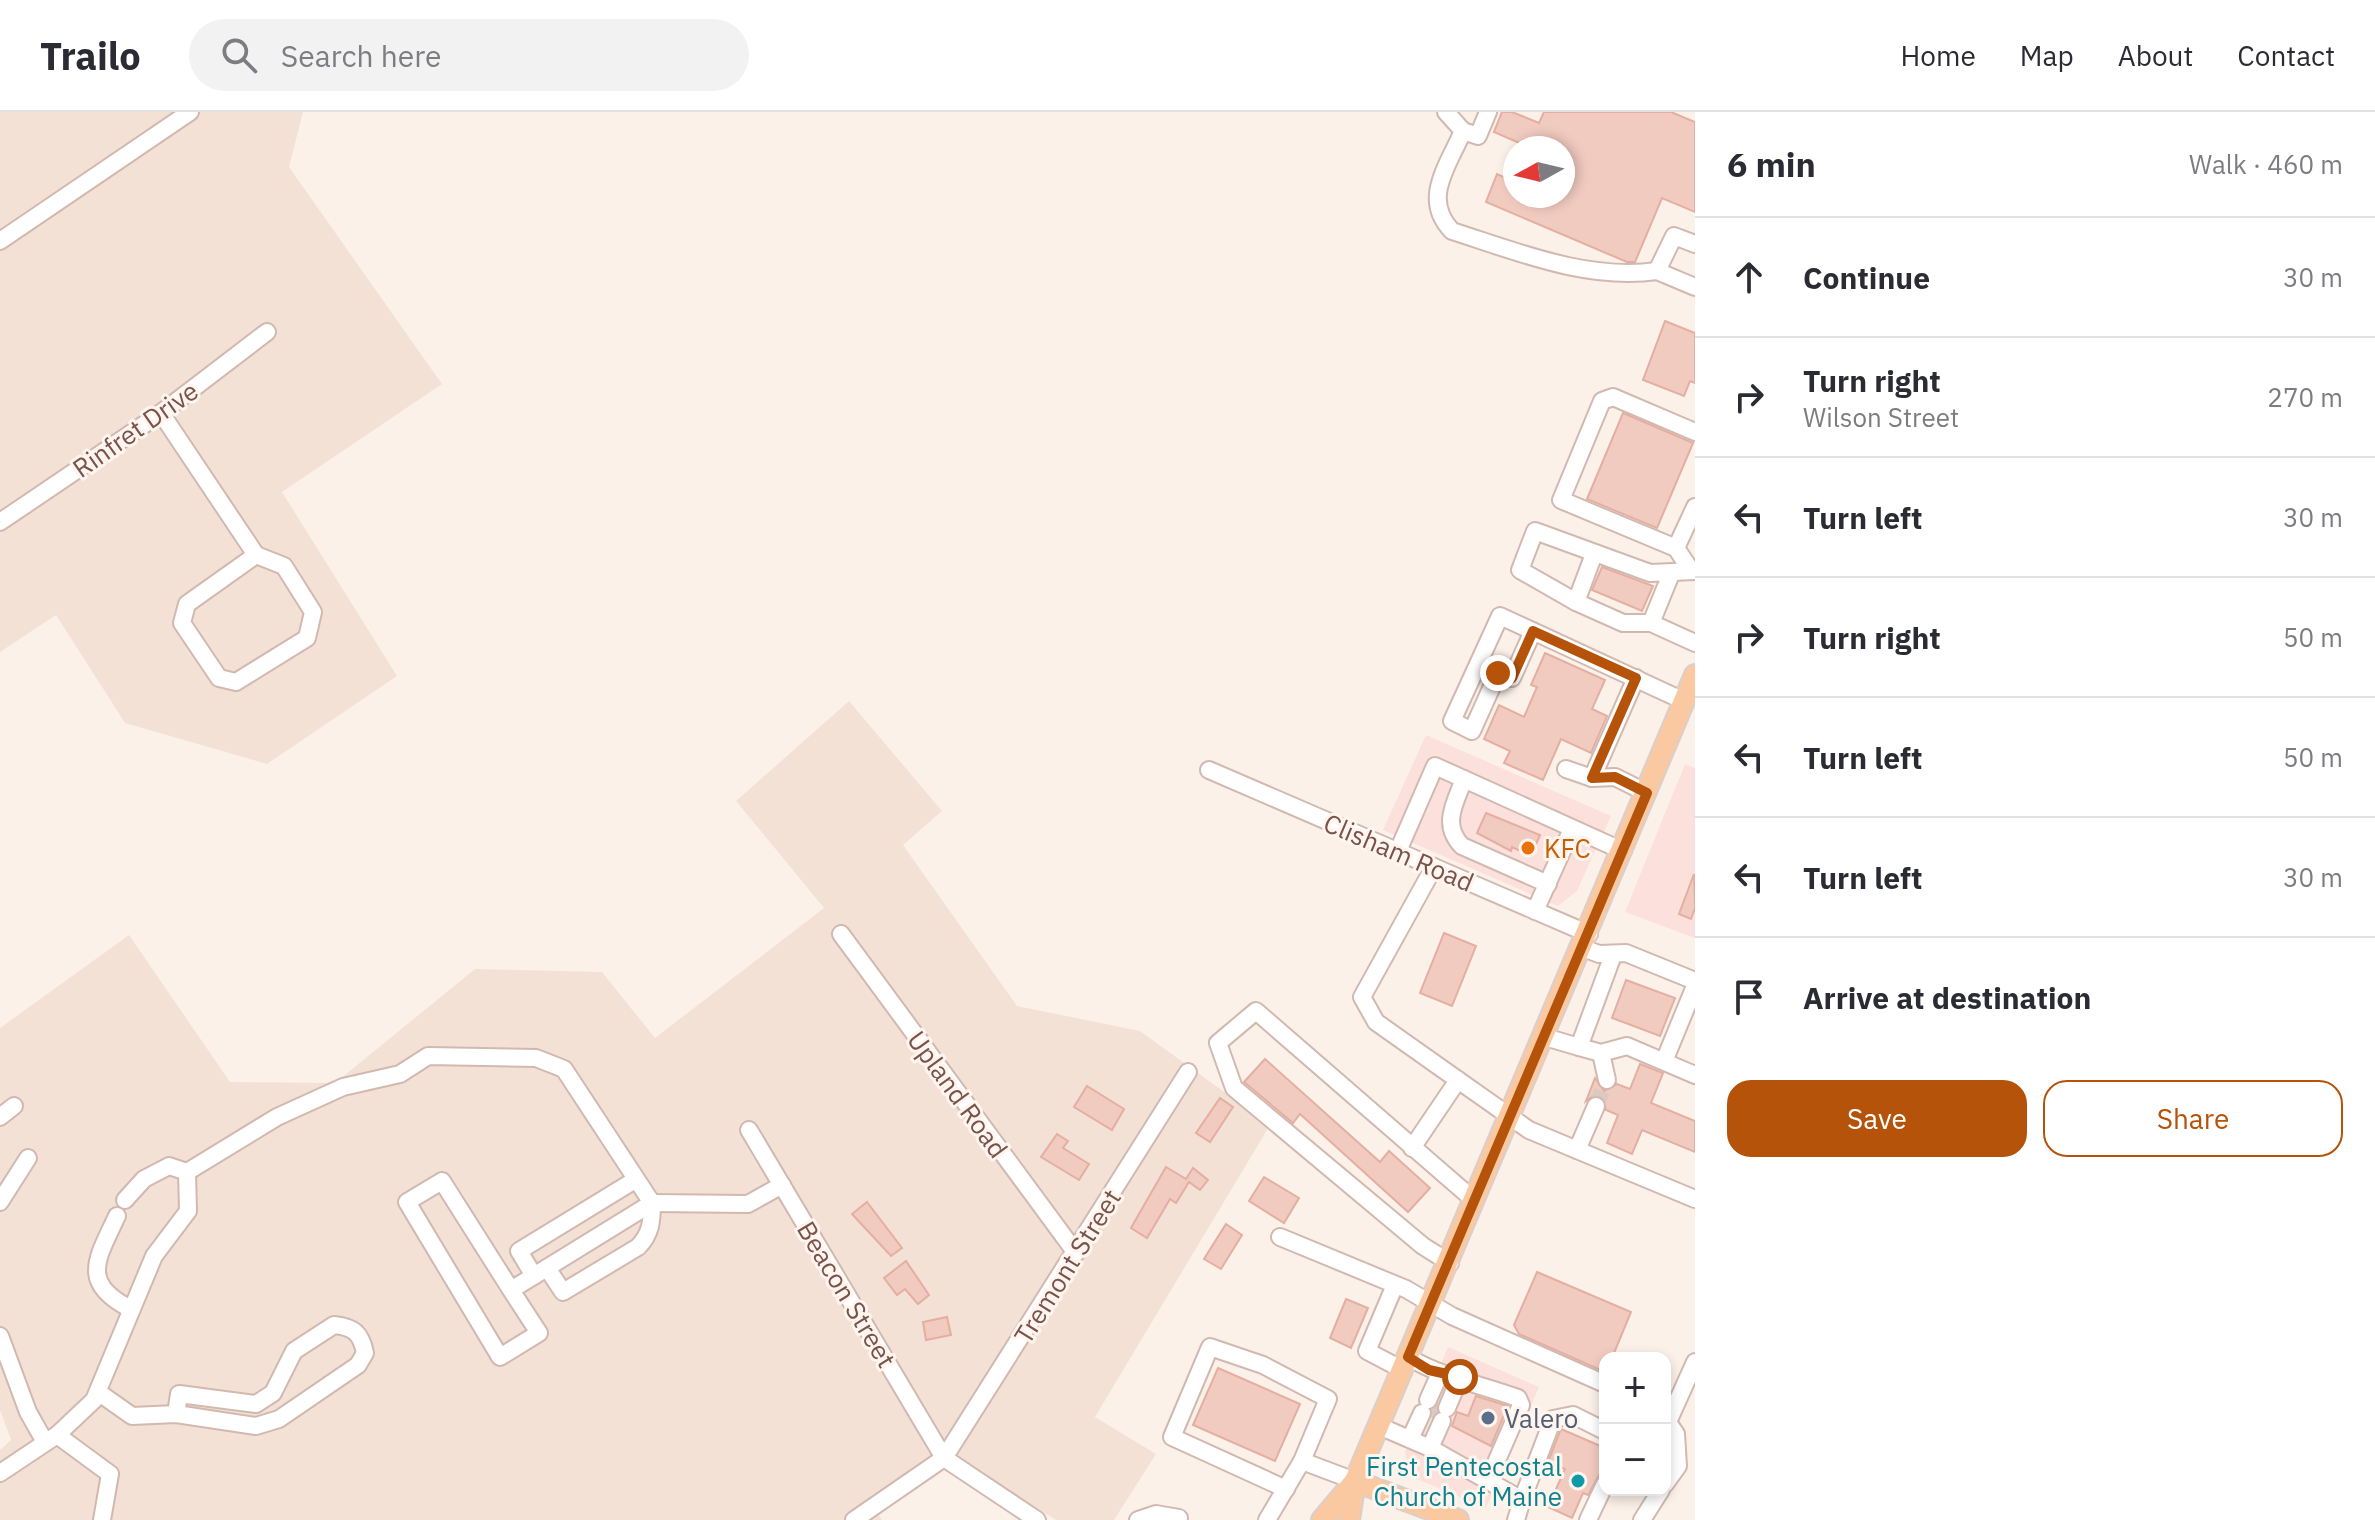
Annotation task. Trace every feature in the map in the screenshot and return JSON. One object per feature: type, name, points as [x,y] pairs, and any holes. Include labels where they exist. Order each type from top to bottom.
[{"type":"main road","points":[[1349,1520],[1355,1481],[1433,1304],[1695,675]]},
{"type":"main road","points":[[1322,1520],[1355,1481]]},
{"type":"main road","points":[[1355,1481],[1458,1520]]},
{"type":"street","points":[[0,241],[190,112]]},
{"type":"street","points":[[1446,112],[1463,131],[1478,136],[1488,112]]},
{"type":"street","points":[[1463,131],[1435,196],[1441,220],[1452,231],[1560,265],[1636,274],[1657,271],[1695,287]]},
{"type":"street","points":[[1657,271],[1674,236],[1695,244]]},
{"type":"street","name":"Rinfret Drive","points":[[0,522],[161,413],[267,332]]},
{"type":"street","points":[[1695,432],[1613,397],[1602,401],[1561,500],[1676,548],[1692,570],[1671,574],[1650,573],[1535,531],[1520,570],[1576,602],[1623,623],[1651,623],[1695,643]]},
{"type":"street","points":[[161,413],[256,555],[284,566],[313,612],[307,638],[236,682],[219,678],[182,623],[187,604],[256,555]]},
{"type":"street","points":[[1676,548],[1695,507]]},
{"type":"street","points":[[1576,602],[1594,554]]},
{"type":"street","points":[[1651,623],[1671,574]]},
{"type":"street","points":[[1498,673],[1472,731],[1452,721],[1500,616],[1684,701]]},
{"type":"street","points":[[1477,666],[1512,678],[1533,631]]},
{"type":"street","points":[[1592,778],[1636,678]]},
{"type":"street","points":[[1398,851],[1435,766],[1623,851]]},
{"type":"street","points":[[1566,769],[1592,778],[1615,777],[1647,793]]},
{"type":"street","name":"Clisham Road","points":[[1209,770],[1535,911],[1613,955],[1626,953],[1695,984]]},
{"type":"street","points":[[1464,779],[1449,822],[1452,836],[1462,846],[1548,884]]},
{"type":"street","points":[[1535,911],[1572,829]]},
{"type":"street","points":[[1434,867],[1362,997],[1376,1022],[1509,1119],[1695,1199]]},
{"type":"street","name":"Upland Road","points":[[841,934],[1076,1253]]},
{"type":"street","points":[[1579,1047],[1613,955]]},
{"type":"street","points":[[1665,1059],[1695,984]]},
{"type":"street","points":[[1450,1263],[1423,1246],[1234,1088],[1218,1043],[1256,1011],[1475,1201]]},
{"type":"street","points":[[1545,1037],[1601,1053],[1627,1046],[1665,1059],[1695,1075]]},
{"type":"street","points":[[1601,1053],[1607,1080]]},
{"type":"street","points":[[125,1200],[144,1179],[169,1166],[187,1172],[277,1117],[343,1087],[400,1074],[428,1056],[536,1058],[564,1069],[652,1203],[652,1221],[647,1239],[563,1292],[519,1251],[635,1180]]},
{"type":"street","name":"Tremont Street","points":[[944,1458],[1188,1072]]},
{"type":"street","points":[[1412,1148],[1458,1080]]},
{"type":"street","points":[[0,1117],[14,1106]]},
{"type":"street","points":[[1577,1150],[1596,1106]]},
{"type":"street","name":"Beacon Street","points":[[749,1130],[944,1458]]},
{"type":"street","points":[[0,1202],[28,1158]]},
{"type":"street","points":[[0,1473],[51,1438],[98,1392],[154,1256],[188,1211],[187,1172]]},
{"type":"street","points":[[442,1181],[511,1290],[539,1333],[500,1357],[407,1202],[442,1181]]},
{"type":"street","points":[[511,1290],[652,1203],[748,1204],[782,1185]]},
{"type":"street","points":[[117,1216],[97,1260],[95,1277],[109,1298],[131,1309]]},
{"type":"street","points":[[1280,1237],[1395,1285],[1452,1316],[1599,1381]]},
{"type":"street","points":[[1395,1285],[1367,1351],[1518,1398],[1521,1405],[1488,1481]]},
{"type":"street","points":[[98,1392],[132,1416],[176,1414],[256,1426],[279,1419],[358,1365],[365,1353],[362,1337],[350,1327],[334,1325],[294,1351],[273,1393],[256,1404],[179,1394],[176,1414]]},
{"type":"street","points":[[0,1336],[28,1412],[51,1438],[110,1474],[102,1520]]},
{"type":"street","points":[[1267,1520],[1286,1489],[1302,1461],[1328,1399],[1263,1365],[1210,1347],[1172,1437],[1286,1489]]},
{"type":"street","points":[[1671,1410],[1695,1362]]},
{"type":"street","points":[[1420,1444],[1450,1375]]},
{"type":"street","points":[[256,1404],[256,1426]]},
{"type":"street","points":[[1516,1520],[1553,1419],[1573,1415],[1599,1428]]},
{"type":"street","points":[[1379,1426],[1420,1444],[1522,1500]]},
{"type":"street","points":[[1671,1427],[1676,1434],[1678,1466],[1671,1476]]},
{"type":"street","points":[[854,1520],[944,1458],[1037,1520]]},
{"type":"street","points":[[1302,1461],[1355,1481]]},
{"type":"street","points":[[1588,1520],[1599,1496]]},
{"type":"street","points":[[1642,1520],[1657,1496]]},
{"type":"street","points":[[1138,1520],[1156,1514],[1179,1518]]},
{"type":"shaded area","points":[[0,112],[303,112],[289,167],[442,384],[282,492],[397,676],[267,764],[125,723],[56,615],[0,652]]},
{"type":"shaded area","points":[[849,701],[942,811],[903,845],[1017,1006],[1140,1031],[1270,1125],[1095,1417],[1156,1454],[1114,1520],[1056,1520],[944,1449],[871,1503],[882,1520],[0,1520],[0,1450],[11,1440],[0,1410],[0,1028],[129,935],[230,1082],[335,1083],[475,969],[602,972],[655,1038],[824,908],[736,801]]},
{"type":"shaded area","points":[[1426,735],[1611,816],[1577,891],[1558,906],[1383,830]]},
{"type":"shaded area","points":[[1685,764],[1695,768],[1695,938],[1625,912]]},
{"type":"shaded area","points":[[1448,1347],[1539,1387],[1486,1508],[1412,1477],[1405,1452]]},
{"type":"building","points":[[1502,112],[1512,112],[1539,123],[1544,112],[1671,112],[1695,122],[1695,212],[1662,198],[1635,262],[1627,262],[1486,202],[1497,174],[1503,177],[1503,208],[1575,208],[1575,136],[1503,136],[1494,132]]},
{"type":"building","points":[[1665,321],[1695,333],[1695,383],[1690,381],[1684,396],[1643,380]]},
{"type":"building","points":[[1623,413],[1693,443],[1657,528],[1587,499]]},
{"type":"building","points":[[1602,567],[1653,586],[1642,611],[1592,590]]},
{"type":"building","points":[[1545,653],[1605,680],[1592,709],[1607,716],[1591,753],[1561,739],[1543,780],[1504,763],[1510,751],[1484,739],[1499,705],[1524,717],[1537,687],[1531,685]]},
{"type":"building","points":[[1486,813],[1540,835],[1531,856],[1512,847],[1511,851],[1477,833]]},
{"type":"building","points":[[1694,874],[1695,908],[1691,919],[1679,914]]},
{"type":"building","points":[[1444,933],[1476,946],[1452,1006],[1420,993]]},
{"type":"building","points":[[1626,980],[1675,998],[1660,1036],[1612,1018]]},
{"type":"building","points":[[1265,1059],[1380,1162],[1389,1151],[1430,1188],[1408,1212],[1300,1114],[1293,1123],[1244,1082]]},
{"type":"building","points":[[1640,1064],[1663,1073],[1651,1103],[1695,1121],[1695,1152],[1642,1130],[1632,1154],[1607,1143],[1618,1115],[1606,1110],[1601,1096],[1594,1095],[1586,1101],[1595,1078],[1604,1091],[1617,1084],[1630,1089]]},
{"type":"building","points":[[1087,1086],[1124,1109],[1112,1130],[1074,1107]]},
{"type":"building","points":[[1220,1098],[1233,1107],[1210,1142],[1196,1133]]},
{"type":"building","points":[[1057,1134],[1068,1141],[1063,1148],[1089,1164],[1079,1180],[1041,1157]]},
{"type":"building","points":[[1166,1167],[1186,1179],[1193,1168],[1208,1180],[1200,1190],[1189,1182],[1176,1203],[1170,1199],[1147,1238],[1131,1228]]},
{"type":"building","points":[[1264,1177],[1299,1198],[1284,1223],[1249,1201]]},
{"type":"building","points":[[867,1202],[902,1248],[891,1256],[852,1214]]},
{"type":"building","points":[[1226,1224],[1242,1235],[1221,1269],[1204,1259]]},
{"type":"building","points":[[906,1261],[929,1295],[918,1304],[905,1289],[897,1295],[884,1278]]},
{"type":"building","points":[[1537,1272],[1631,1312],[1614,1352],[1599,1352],[1599,1369],[1519,1334],[1514,1325]]},
{"type":"building","points":[[1346,1299],[1368,1308],[1351,1348],[1330,1338]]},
{"type":"building","points":[[947,1317],[951,1335],[926,1340],[923,1322]]},
{"type":"building","points":[[1218,1368],[1300,1404],[1275,1461],[1193,1425]]},
{"type":"building","name":"Valero","points":[[1476,1396],[1508,1406],[1491,1446],[1452,1426],[1457,1412],[1468,1416]]},
{"type":"building","name":"First Pentecostal Church of Maine","points":[[1561,1429],[1599,1445],[1599,1475],[1588,1495],[1583,1493],[1572,1518],[1548,1507],[1565,1469],[1548,1462]]},
{"type":"tunnel","points":[[1596,1106],[1607,1080]]},
{"type":"tunnel","points":[[1431,1417],[1438,1404]]},
{"type":"place","name":"KFC","points":[[1528,848]]},
{"type":"place","name":"Valero","points":[[1488,1418]]},
{"type":"place","name":"First Pentecostal Church of Maine","points":[[1578,1481]]},
{"type":"route","points":[[1460,1377],[1429,1370],[1408,1357],[1647,793],[1615,777],[1592,778],[1636,678],[1533,631],[1512,678],[1498,673]]}]
